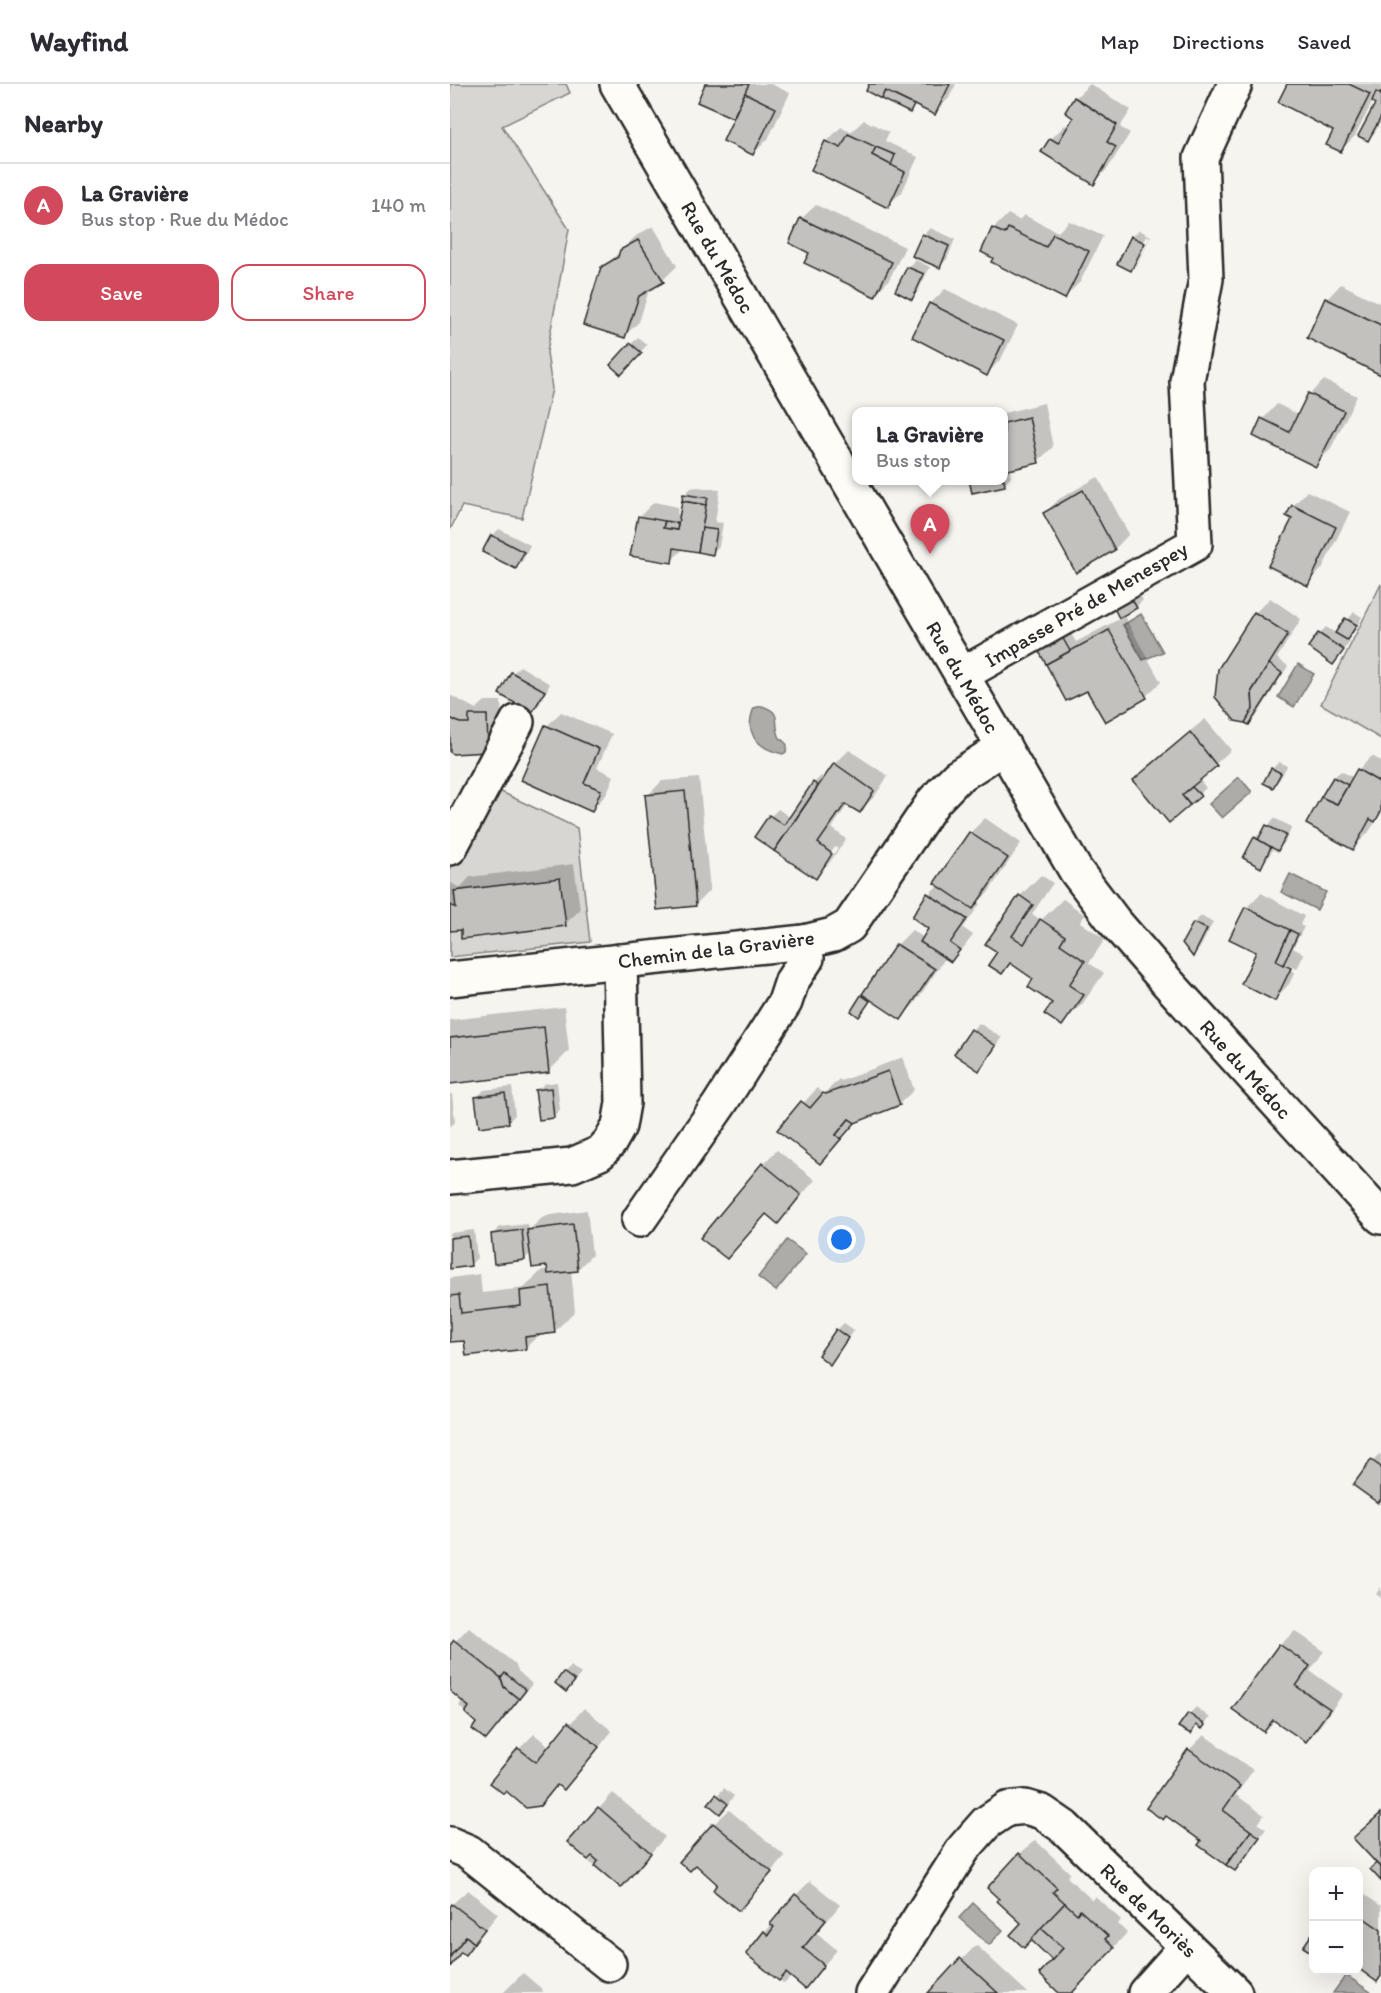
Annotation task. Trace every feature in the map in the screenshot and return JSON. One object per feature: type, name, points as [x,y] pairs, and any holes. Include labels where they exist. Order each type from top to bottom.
[{"type":"street","name":"Rue du Médoc","points":[[617,84],[852,485]]},
{"type":"street","name":"Impasse Pré de Menespey","points":[[963,674],[1195,544],[1187,381],[1206,279],[1201,158],[1235,84]]},
{"type":"street","name":"Rue du Médoc","points":[[852,485],[1077,871],[1114,921],[1168,983],[1381,1217]]},
{"type":"street","points":[[450,848],[517,722]]},
{"type":"street","name":"Chemin de la Gravière","points":[[450,979],[804,942],[833,934],[849,926],[934,801],[957,777],[1004,747]]},
{"type":"street","points":[[639,1220],[719,1105],[785,1002],[792,981],[807,958],[804,942]]},
{"type":"street","points":[[450,1177],[572,1165],[600,1153],[610,1142],[619,1126],[623,1103],[620,961]]},
{"type":"street","name":"Rue de Moriès","points":[[872,1993],[958,1856],[986,1823],[1007,1809],[1025,1806],[1042,1812],[1064,1827],[1235,1993]]},
{"type":"street","points":[[450,1844],[470,1852],[609,1964]]},
{"type":"street","points":[[1145,1993],[1187,1946]]},
{"type":"shaded area","points":[[450,84],[566,84],[570,93],[502,126],[569,229],[547,352],[552,389],[522,518],[462,506],[450,530]]},
{"type":"shaded area","points":[[1381,584],[1381,739],[1321,704]]},
{"type":"shaded area","points":[[1141,614],[1163,652],[1143,660],[1123,625]]},
{"type":"shaded area","points":[[1298,664],[1314,674],[1294,707],[1278,697]]},
{"type":"shaded area","points":[[762,706],[775,715],[780,738],[787,745],[786,752],[783,754],[760,744],[752,733],[751,717],[754,708]]},
{"type":"shaded area","points":[[1239,777],[1252,792],[1222,818],[1209,804]]},
{"type":"shaded area","points":[[493,788],[577,828],[590,942],[450,957],[450,869]]},
{"type":"shaded area","points":[[1290,874],[1326,892],[1317,910],[1281,892]]},
{"type":"shaded area","points":[[787,1240],[806,1254],[776,1291],[758,1277]]},
{"type":"shaded area","points":[[973,1903],[1003,1930],[989,1945],[959,1918]]},
{"type":"shaded area","points":[[1346,1975],[1372,1993],[1333,1993]]},
{"type":"building","points":[[705,84],[749,84],[733,118],[697,102]]},
{"type":"building","points":[[869,84],[950,84],[935,115],[885,91],[881,99],[866,91]]},
{"type":"building","points":[[1287,84],[1349,84],[1370,94],[1341,152],[1326,145],[1333,131],[1278,102]]},
{"type":"building","points":[[885,91],[914,105],[910,113],[881,99]]},
{"type":"building","points":[[1376,92],[1380,94],[1381,92],[1381,117],[1368,141],[1358,136],[1375,104],[1372,102]]},
{"type":"building","points":[[745,93],[776,108],[753,155],[723,141]]},
{"type":"building","points":[[1074,97],[1117,125],[1107,142],[1116,147],[1094,185],[1041,152],[1050,138],[1058,143],[1073,118],[1065,112]]},
{"type":"building","points":[[848,134],[876,147],[872,155],[905,172],[888,208],[811,170],[825,141],[841,148]]},
{"type":"building","points":[[876,147],[895,155],[891,165],[872,155]]},
{"type":"building","points":[[800,218],[892,262],[875,297],[804,263],[809,253],[789,243]]},
{"type":"building","points":[[992,228],[1005,234],[1008,228],[1046,247],[1053,234],[1089,251],[1065,299],[991,262],[993,258],[981,252]]},
{"type":"building","points":[[922,234],[949,246],[940,268],[912,256]]},
{"type":"building","points":[[1131,236],[1145,243],[1131,271],[1117,264]]},
{"type":"building","points":[[638,240],[664,282],[639,296],[625,338],[583,325],[601,267],[618,257],[620,250]]},
{"type":"building","points":[[907,267],[924,274],[912,300],[895,291]]},
{"type":"building","points":[[1325,298],[1381,325],[1381,375],[1307,338]]},
{"type":"building","points":[[929,303],[1004,340],[987,376],[912,337]]},
{"type":"building","points":[[630,343],[642,353],[621,375],[610,365]]},
{"type":"building","points":[[1308,393],[1344,411],[1316,467],[1253,436],[1261,418],[1289,432]]},
{"type":"building","points":[[1029,417],[1039,463],[1008,470],[1008,422]]},
{"type":"building","points":[[970,485],[1005,485],[1005,486],[972,493]]},
{"type":"building","points":[[1083,490],[1115,550],[1076,573],[1043,513]]},
{"type":"building","points":[[683,494],[708,498],[706,505],[682,501]]},
{"type":"building","points":[[682,501],[706,505],[698,552],[674,548],[672,563],[630,556],[638,516],[665,521],[663,528],[677,530]]},
{"type":"building","points":[[1292,505],[1336,527],[1308,586],[1268,566],[1292,519],[1286,516]]},
{"type":"building","points":[[665,521],[678,523],[677,530],[663,528]]},
{"type":"building","points":[[702,528],[717,530],[713,555],[698,552]]},
{"type":"building","points":[[491,535],[524,552],[516,569],[482,552]]},
{"type":"building","points":[[1130,596],[1137,608],[1119,618],[1113,606]]},
{"type":"building","points":[[1254,612],[1288,634],[1252,691],[1253,709],[1245,723],[1235,721],[1215,697],[1218,669]]},
{"type":"building","points":[[1345,618],[1357,625],[1347,640],[1335,633]]},
{"type":"building","points":[[1109,630],[1147,698],[1105,722],[1087,691],[1066,701],[1046,664]]},
{"type":"building","points":[[1318,633],[1344,650],[1333,665],[1308,647]]},
{"type":"building","points":[[1061,635],[1070,651],[1046,664],[1037,648]]},
{"type":"building","points":[[1269,664],[1282,673],[1249,725],[1245,723],[1253,709],[1252,691]]},
{"type":"building","points":[[511,672],[545,691],[532,713],[499,694]]},
{"type":"building","points":[[469,715],[487,715],[488,752],[453,754],[450,752],[450,718],[460,723],[469,723]]},
{"type":"building","points":[[545,725],[599,749],[584,783],[601,790],[592,812],[521,780]]},
{"type":"building","points":[[1190,732],[1217,766],[1182,795],[1190,805],[1169,823],[1133,780]]},
{"type":"building","points":[[834,763],[874,791],[860,813],[845,804],[818,843],[832,854],[816,879],[774,851]]},
{"type":"building","points":[[1271,768],[1281,773],[1273,788],[1263,783]]},
{"type":"building","points":[[1357,769],[1381,783],[1381,811],[1375,822],[1370,819],[1353,850],[1306,824],[1321,797],[1337,804]]},
{"type":"building","points":[[1333,777],[1348,785],[1337,804],[1321,797]]},
{"type":"building","points":[[813,782],[818,786],[774,851],[754,837],[769,815],[784,825]]},
{"type":"building","points":[[1192,787],[1201,796],[1190,805],[1182,795]]},
{"type":"building","points":[[685,791],[696,906],[657,910],[645,795]]},
{"type":"building","points":[[1266,825],[1286,835],[1278,851],[1258,840]]},
{"type":"building","points":[[969,832],[1008,858],[973,909],[934,883]]},
{"type":"building","points":[[1254,837],[1271,847],[1261,868],[1243,858]]},
{"type":"building","points":[[560,878],[566,926],[461,939],[461,930],[450,931],[450,905],[456,908],[454,891]]},
{"type":"building","points":[[927,893],[967,919],[950,943],[960,950],[951,962],[920,942],[928,929],[912,917]]},
{"type":"building","points":[[1019,895],[1033,905],[1012,936],[1024,944],[1040,919],[1065,936],[1060,944],[1085,961],[1069,985],[1084,995],[1062,1026],[1044,1014],[1052,1003],[1028,987],[1033,979],[1010,963],[1002,974],[988,965],[997,952],[985,944]]},
{"type":"building","points":[[1245,907],[1290,930],[1276,961],[1291,968],[1275,1001],[1241,984],[1256,952],[1229,939]]},
{"type":"building","points":[[1193,923],[1207,929],[1193,957],[1182,943]]},
{"type":"building","points":[[1290,930],[1298,934],[1283,965],[1276,961]]},
{"type":"building","points":[[896,944],[935,969],[901,1020],[862,994]]},
{"type":"building","points":[[861,995],[870,1001],[859,1017],[851,1011]]},
{"type":"building","points":[[544,1027],[549,1073],[450,1084],[450,1038]]},
{"type":"building","points":[[971,1029],[996,1046],[979,1071],[954,1054]]},
{"type":"building","points":[[888,1071],[900,1105],[855,1123],[849,1119],[836,1135],[841,1139],[820,1164],[777,1130],[801,1101],[810,1108],[823,1093],[826,1094]]},
{"type":"building","points":[[551,1088],[554,1118],[539,1120],[535,1090]]},
{"type":"building","points":[[505,1093],[509,1123],[479,1127],[475,1097]]},
{"type":"building","points":[[849,1119],[855,1123],[841,1139],[836,1135]]},
{"type":"building","points":[[762,1163],[801,1195],[778,1224],[766,1214],[727,1259],[700,1238]]},
{"type":"building","points":[[573,1224],[578,1271],[548,1274],[547,1266],[532,1268],[527,1230]]},
{"type":"building","points":[[522,1230],[525,1260],[494,1264],[491,1234]]},
{"type":"building","points":[[468,1236],[471,1266],[450,1269],[450,1238]]},
{"type":"building","points":[[550,1287],[555,1333],[525,1337],[526,1349],[466,1356],[464,1341],[450,1342],[450,1296],[459,1295],[461,1313],[521,1306],[520,1291]]},
{"type":"building","points":[[836,1329],[848,1338],[830,1365],[818,1355]]},
{"type":"building","points":[[1371,1460],[1381,1467],[1381,1499],[1378,1503],[1353,1485]]},
{"type":"building","points":[[454,1640],[501,1678],[504,1687],[519,1699],[486,1740],[472,1729],[476,1723],[465,1713],[469,1707],[450,1691],[450,1645]]},
{"type":"building","points":[[1279,1644],[1310,1666],[1296,1686],[1330,1709],[1306,1742],[1273,1720],[1264,1732],[1232,1709]]},
{"type":"building","points":[[563,1672],[575,1681],[566,1692],[555,1683]]},
{"type":"building","points":[[505,1673],[526,1690],[519,1699],[504,1687],[501,1678]]},
{"type":"building","points":[[1188,1713],[1205,1725],[1202,1729],[1196,1725],[1191,1734],[1178,1727]]},
{"type":"building","points":[[568,1722],[599,1747],[564,1790],[557,1785],[540,1806],[526,1808],[506,1791],[504,1794],[489,1783],[518,1748],[536,1762]]},
{"type":"building","points":[[1188,1749],[1240,1786],[1223,1810],[1251,1831],[1226,1865],[1198,1845],[1201,1841],[1166,1816],[1163,1820],[1146,1808]]},
{"type":"building","points":[[716,1794],[728,1804],[720,1814],[708,1804]]},
{"type":"building","points":[[598,1807],[651,1853],[621,1888],[595,1866],[598,1861],[592,1856],[588,1860],[567,1842]]},
{"type":"building","points":[[1381,1813],[1381,1868],[1353,1838]]},
{"type":"building","points":[[713,1823],[772,1872],[739,1911],[713,1890],[717,1884],[696,1865],[690,1871],[679,1862]]},
{"type":"building","points":[[1251,1831],[1260,1837],[1235,1871],[1226,1865]]},
{"type":"building","points":[[1019,1853],[1057,1888],[1053,1892],[1065,1903],[1024,1948],[1010,1935],[1021,1923],[997,1901],[999,1899],[987,1888]]},
{"type":"building","points":[[1376,1863],[1381,1868],[1381,1881],[1370,1869]]},
{"type":"building","points":[[795,1894],[826,1920],[803,1948],[824,1965],[805,1989],[786,1973],[779,1981],[746,1954],[764,1931],[768,1935],[774,1927],[770,1924]]},
{"type":"building","points":[[1065,1903],[1077,1914],[1080,1910],[1108,1936],[1105,1939],[1114,1948],[1072,1993],[1059,1993],[1039,1974],[1063,1948],[1041,1928]]},
{"type":"building","points":[[452,1904],[485,1929],[474,1943],[466,1936],[450,1957],[450,1907]]},
{"type":"building","points":[[1363,1917],[1381,1930],[1381,1976],[1377,1982],[1363,1972]]},
{"type":"building","points":[[1041,1928],[1063,1948],[1052,1960],[1031,1940]]},
{"type":"building","points":[[466,1936],[474,1943],[465,1955],[461,1952],[450,1967],[450,1957]]},
{"type":"building","points":[[1309,1938],[1309,1951],[1303,1947]]},
{"type":"building","points":[[960,1958],[998,1993],[928,1993]]},
{"type":"place","name":"La Gravière","points":[[930,554]]}]
